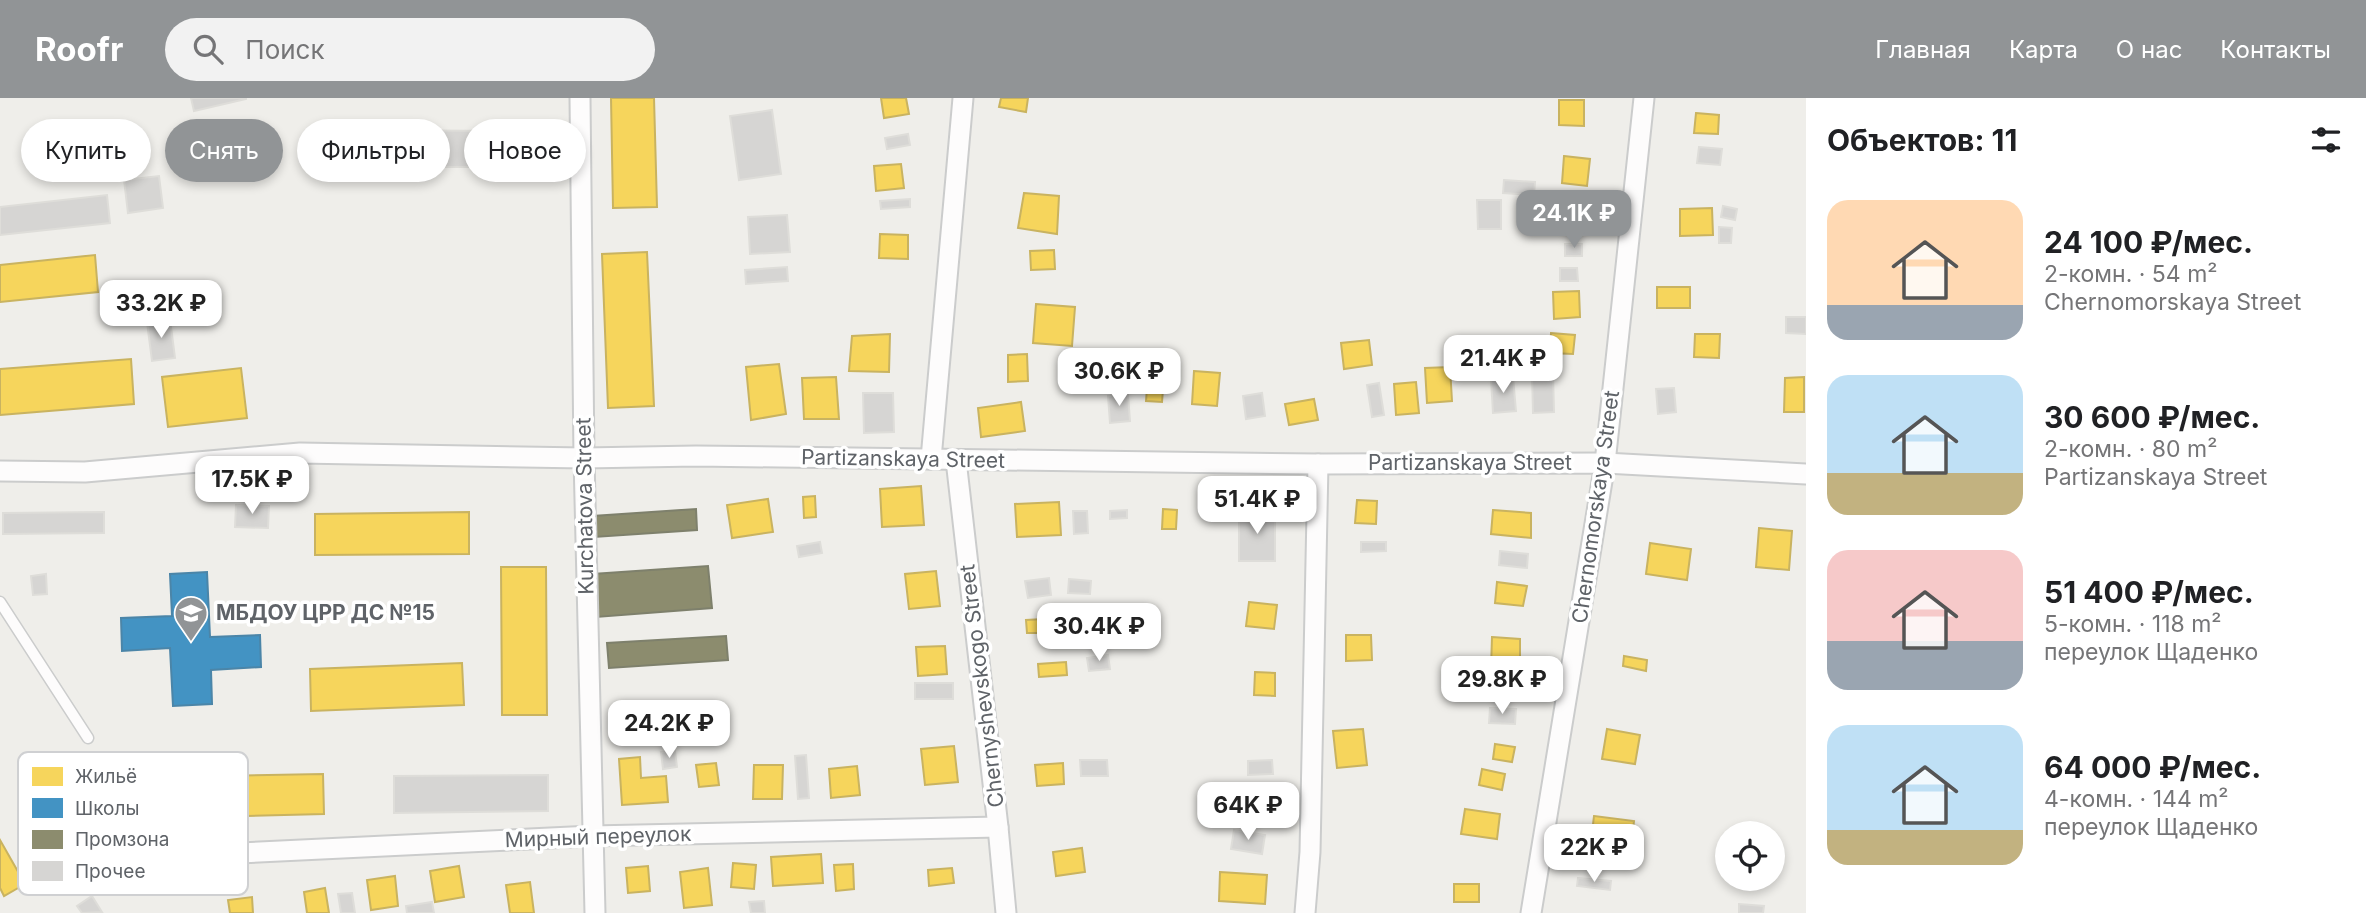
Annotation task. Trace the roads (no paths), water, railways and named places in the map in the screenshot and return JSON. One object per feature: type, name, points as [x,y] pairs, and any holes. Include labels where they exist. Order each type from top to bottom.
[{"type":"street","name":"Kurchatova Street","points":[[580,98],[584,458],[595,913]]},
{"type":"street","points":[[930,459],[963,98]]},
{"type":"street","name":"Chernomorskaya Street","points":[[1531,913],[1605,463],[1644,98]]},
{"type":"street","name":"Partizanskaya Street","points":[[0,471],[85,472],[300,453],[1318,464],[1605,463],[1806,474]]},
{"type":"street","name":"Chernyshevskogo Street","points":[[956,460],[1006,913]]},
{"type":"street","points":[[1305,913],[1310,852],[1318,464]]},
{"type":"street","name":"Мирный переулок","points":[[248,853],[592,836],[998,827]]},
{"type":"lane","points":[[0,602],[88,738]]},
{"type":"place","name":"МБДОУ ЦРР ДС №15","points":[[191,643]]}]
